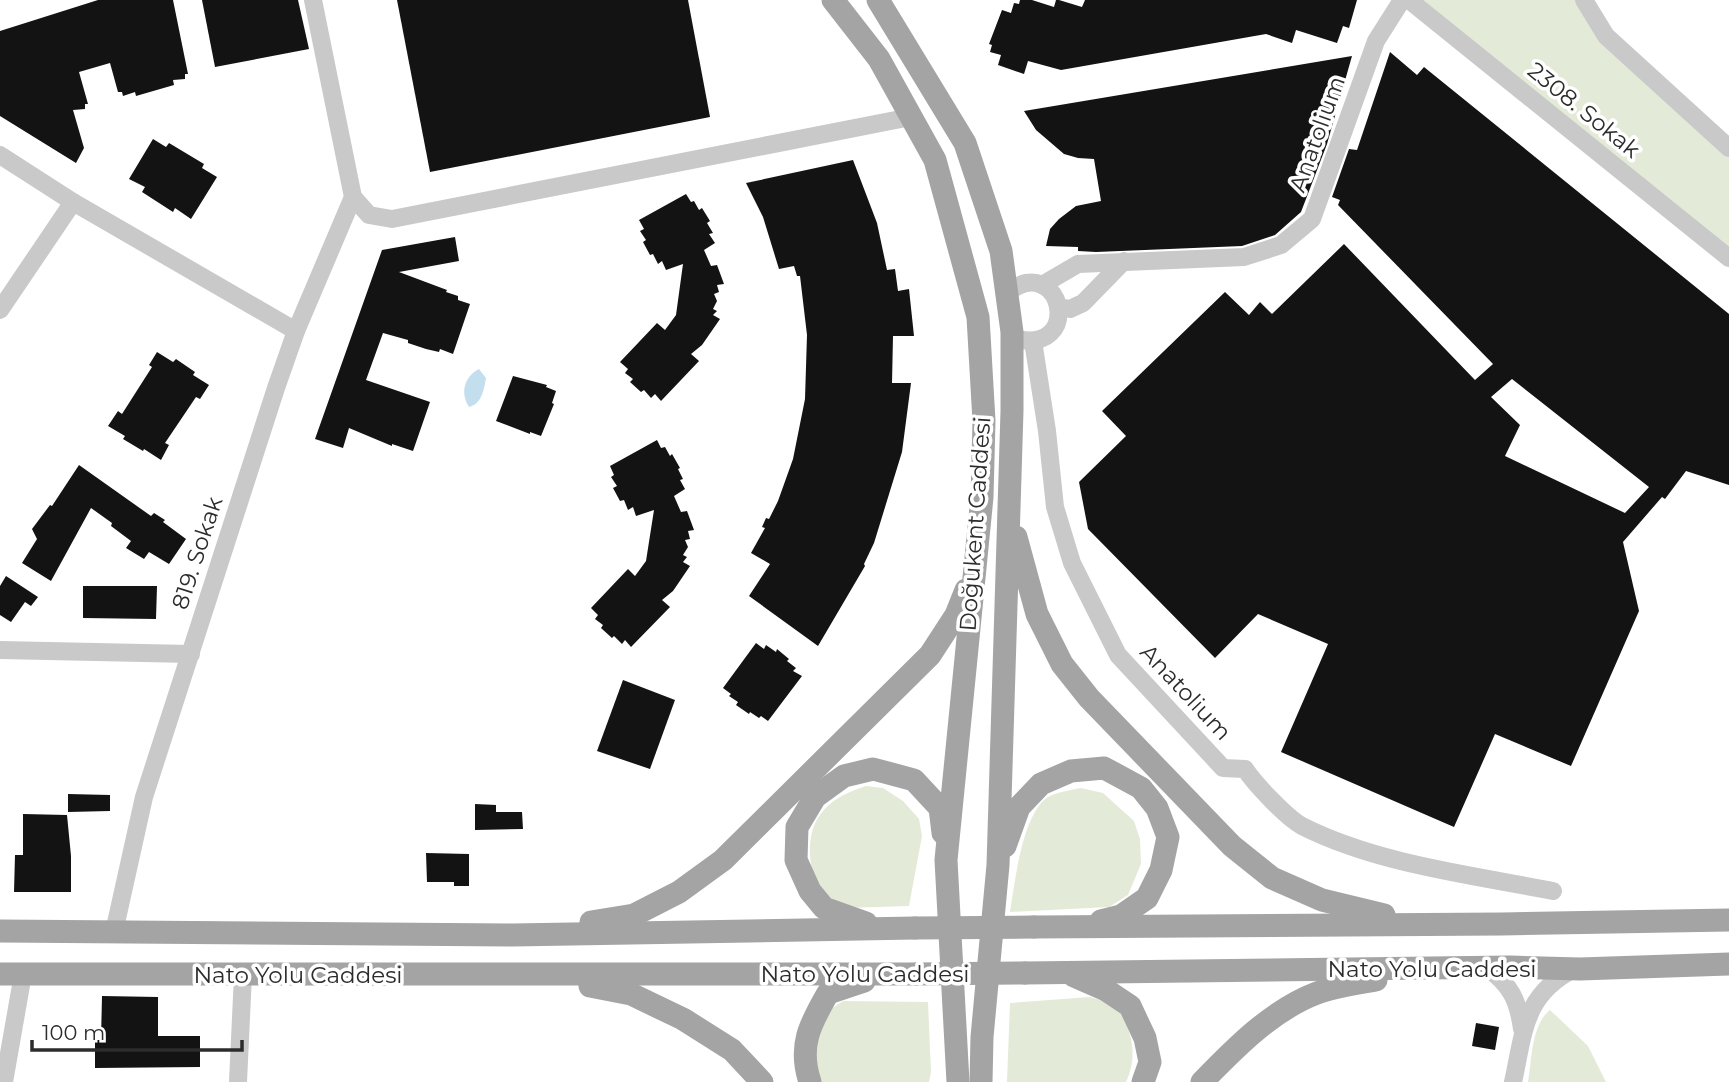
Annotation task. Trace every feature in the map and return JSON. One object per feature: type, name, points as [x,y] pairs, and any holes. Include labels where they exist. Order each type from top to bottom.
[{"type":"main road","name":"Doğukent Caddesi","points":[[833,0],[879,59],[935,160],[978,317],[984,421],[982,498],[946,860],[958,1081]]},
{"type":"main road","name":"Doğukent Caddesi","points":[[878,0],[965,143],[1001,251],[1006,292],[1023,340],[1009,507],[998,865],[982,1037],[981,1082]]},
{"type":"main road","points":[[513,935],[634,915],[679,892],[723,860],[930,655],[956,615],[973,572],[982,498]]},
{"type":"main road","points":[[1009,507],[1037,614],[1062,664],[1089,698],[1232,846],[1272,877],[1322,900],[1428,924]]},
{"type":"main road","points":[[998,865],[1019,807],[1041,784],[1071,771],[1104,768],[1141,789],[1157,808],[1168,837],[1161,870],[1147,898],[1121,915],[1081,926]]},
{"type":"main road","points":[[886,929],[824,908],[810,891],[796,860],[797,827],[815,797],[844,776],[873,769],[914,780],[940,808],[946,860]]},
{"type":"main road","name":"Nato Yolu Caddesi","points":[[0,932],[513,935],[1729,920]]},
{"type":"main road","name":"Nato Yolu Caddesi","points":[[0,974],[885,975],[1486,967],[1574,969],[1729,964]]},
{"type":"main road","points":[[1202,1082],[1229,1054],[1273,1017],[1317,993],[1435,969]]},
{"type":"main road","points":[[1068,973],[1106,990],[1130,1006],[1145,1038],[1150,1062],[1143,1082]]},
{"type":"main road","points":[[810,1082],[803,1051],[812,1021],[828,993],[885,975]]},
{"type":"main road","points":[[507,976],[587,985],[631,994],[683,1018],[732,1050],[762,1082]]},
{"type":"main road","points":[[982,1037],[995,1082]]},
{"type":"street","points":[[313,0],[353,197],[369,215],[392,219],[911,117]]},
{"type":"street","name":"Anatolium","points":[[1006,292],[1027,283],[1042,285],[1078,264],[1244,257],[1281,245],[1312,219],[1376,41],[1402,0]]},
{"type":"street","name":"2308. Sokak","points":[[1409,0],[1729,258]]},
{"type":"street","points":[[1584,0],[1606,36],[1729,148]]},
{"type":"street","points":[[0,155],[73,202],[296,331]]},
{"type":"street","name":"819. Sokak","points":[[114,932],[144,797],[296,331],[353,197]]},
{"type":"street","points":[[0,310],[73,202]]},
{"type":"street","points":[[1059,307],[1070,309],[1083,303],[1124,261]]},
{"type":"street","points":[[1023,340],[1050,335],[1060,319],[1054,295],[1042,285]]},
{"type":"street","name":"Anatolium","points":[[1023,340],[1055,507],[1072,563],[1118,655],[1223,768],[1245,769],[1300,825],[1348,844],[1411,862],[1553,891]]},
{"type":"street","points":[[0,650],[191,654]]},
{"type":"street","points":[[1486,967],[1509,987],[1519,1006],[1522,1029],[1513,1082]]},
{"type":"street","points":[[1522,1029],[1542,993],[1561,976],[1574,969]]},
{"type":"street","points":[[4,1082],[23,974]]},
{"type":"street","points":[[238,1082],[243,975]]},
{"type":"green space","points":[[1409,0],[1584,0],[1606,36],[1729,148],[1729,258]]},
{"type":"green space","points":[[866,786],[883,788],[903,801],[919,819],[922,836],[909,906],[843,908],[821,889],[813,876],[810,841],[818,818],[832,802]]},
{"type":"green space","points":[[1081,788],[1103,793],[1134,821],[1140,839],[1141,864],[1128,895],[1109,907],[1010,912],[1017,867],[1032,818],[1048,797]]},
{"type":"green space","points":[[1090,997],[1117,1005],[1126,1024],[1133,1052],[1126,1082],[1007,1082],[1010,1003]]},
{"type":"green space","points":[[843,1001],[928,1002],[931,1072],[929,1082],[818,1082],[811,1049],[823,1014]]},
{"type":"green space","points":[[1550,1010],[1588,1046],[1606,1082],[1528,1082],[1539,1024]]},
{"type":"water","points":[[479,369],[486,378],[483,391],[477,403],[469,407],[465,386],[470,376]]},
{"type":"building","points":[[98,0],[173,0],[188,74],[185,74],[185,79],[173,80],[174,85],[136,96],[135,92],[123,96],[122,92],[118,92],[110,63],[79,72],[88,104],[85,104],[85,109],[73,110],[84,148],[76,163],[0,116],[0,31]]},
{"type":"building","points":[[202,0],[298,0],[309,49],[215,67]]},
{"type":"building","points":[[397,0],[688,0],[710,117],[430,172]]},
{"type":"building","points":[[1020,0],[1032,0],[1054,7],[1056,0],[1059,0],[1082,7],[1085,0],[1357,0],[1349,28],[1343,26],[1337,43],[1296,30],[1292,43],[1266,34],[1061,70],[1028,61],[1024,74],[998,65],[1001,55],[990,52],[992,45],[989,44],[1002,10],[1011,13],[1014,3],[1019,4]]},
{"type":"building","points":[[1390,52],[1417,75],[1424,67],[1729,314],[1729,485],[1686,471],[1665,499],[1662,497],[1623,542],[1639,611],[1571,766],[1495,734],[1454,827],[1281,752],[1328,644],[1258,614],[1215,658],[1088,529],[1079,482],[1126,436],[1102,411],[1225,292],[1249,315],[1260,302],[1272,314],[1344,244],[1475,380],[1493,364],[1338,205],[1340,200],[1332,197],[1349,149],[1357,150]],"holes":[[[1512,379],[1649,487],[1625,513],[1505,456],[1520,425],[1491,397]]]},
{"type":"building","points":[[1352,56],[1327,144],[1301,212],[1275,235],[1242,246],[1096,252],[1078,251],[1078,247],[1046,246],[1050,229],[1059,219],[1076,206],[1101,201],[1094,159],[1064,154],[1036,130],[1024,111]]},
{"type":"building","points":[[153,139],[166,147],[169,143],[204,164],[202,168],[217,177],[191,219],[175,208],[173,212],[142,192],[145,187],[129,179]]},
{"type":"building","points":[[853,160],[877,223],[887,270],[895,269],[898,291],[909,289],[914,336],[893,336],[892,383],[911,383],[902,452],[874,543],[865,566],[818,646],[749,596],[770,564],[751,553],[765,528],[762,527],[766,518],[769,519],[778,501],[793,459],[805,399],[807,335],[800,276],[797,276],[794,266],[779,269],[763,217],[746,183]]},
{"type":"building","points":[[686,194],[699,210],[702,208],[710,221],[707,223],[713,233],[709,234],[715,243],[704,250],[711,266],[717,265],[724,284],[717,285],[719,292],[714,294],[717,301],[713,309],[717,311],[713,315],[720,319],[702,345],[691,354],[699,361],[661,401],[655,394],[651,398],[644,390],[641,392],[630,382],[633,379],[625,373],[628,369],[620,362],[657,323],[665,330],[676,315],[683,264],[666,270],[662,261],[658,264],[643,242],[646,240],[640,231],[644,229],[639,220]]},
{"type":"building","points":[[455,237],[459,261],[399,272],[447,290],[446,292],[458,296],[458,300],[470,304],[453,354],[440,349],[439,352],[426,349],[408,343],[408,340],[383,333],[366,380],[430,402],[413,451],[392,446],[349,428],[343,448],[315,439],[382,250]]},
{"type":"building","points":[[157,352],[173,362],[176,359],[209,385],[200,399],[196,397],[165,443],[169,445],[161,460],[123,439],[125,436],[108,426],[118,411],[122,414],[152,367],[149,365]]},
{"type":"building","points":[[513,376],[547,385],[546,387],[556,391],[552,403],[554,404],[541,436],[496,421]]},
{"type":"building","points":[[657,440],[661,448],[665,447],[670,456],[672,454],[683,479],[680,480],[685,489],[674,496],[681,512],[687,511],[694,530],[688,531],[690,539],[685,540],[688,547],[683,555],[687,557],[683,562],[690,566],[673,591],[662,600],[670,607],[631,647],[625,640],[622,644],[601,628],[603,625],[595,619],[598,615],[591,608],[628,569],[635,576],[646,561],[654,510],[636,516],[633,507],[628,510],[624,500],[620,501],[613,488],[617,486],[611,477],[614,475],[610,466]]},
{"type":"building","points":[[79,465],[151,516],[154,513],[165,520],[163,522],[186,539],[169,564],[149,552],[144,559],[126,548],[131,541],[91,508],[51,581],[22,563],[37,539],[32,529],[50,505],[52,506]]},
{"type":"building","points":[[6,576],[38,597],[31,606],[25,602],[11,622],[0,615],[0,586]]},
{"type":"building","points":[[83,586],[157,586],[156,619],[83,618]]},
{"type":"building","points":[[756,643],[764,649],[766,645],[776,652],[777,649],[796,668],[793,671],[802,676],[768,721],[761,716],[759,718],[750,712],[749,714],[736,705],[738,702],[723,688]]},
{"type":"building","points":[[623,680],[675,700],[650,769],[597,751]]},
{"type":"building","points":[[68,794],[110,795],[110,811],[68,812]]},
{"type":"building","points":[[475,804],[496,805],[496,812],[522,812],[523,829],[475,830]]},
{"type":"building","points":[[23,814],[67,815],[71,892],[14,892],[15,855],[23,855]]},
{"type":"building","points":[[426,853],[469,854],[469,886],[454,886],[454,882],[427,882]]},
{"type":"building","points":[[102,996],[158,997],[158,1036],[200,1036],[200,1067],[95,1068],[95,1040],[101,1040]]},
{"type":"building","points":[[1476,1023],[1499,1027],[1495,1050],[1472,1046]]}]
